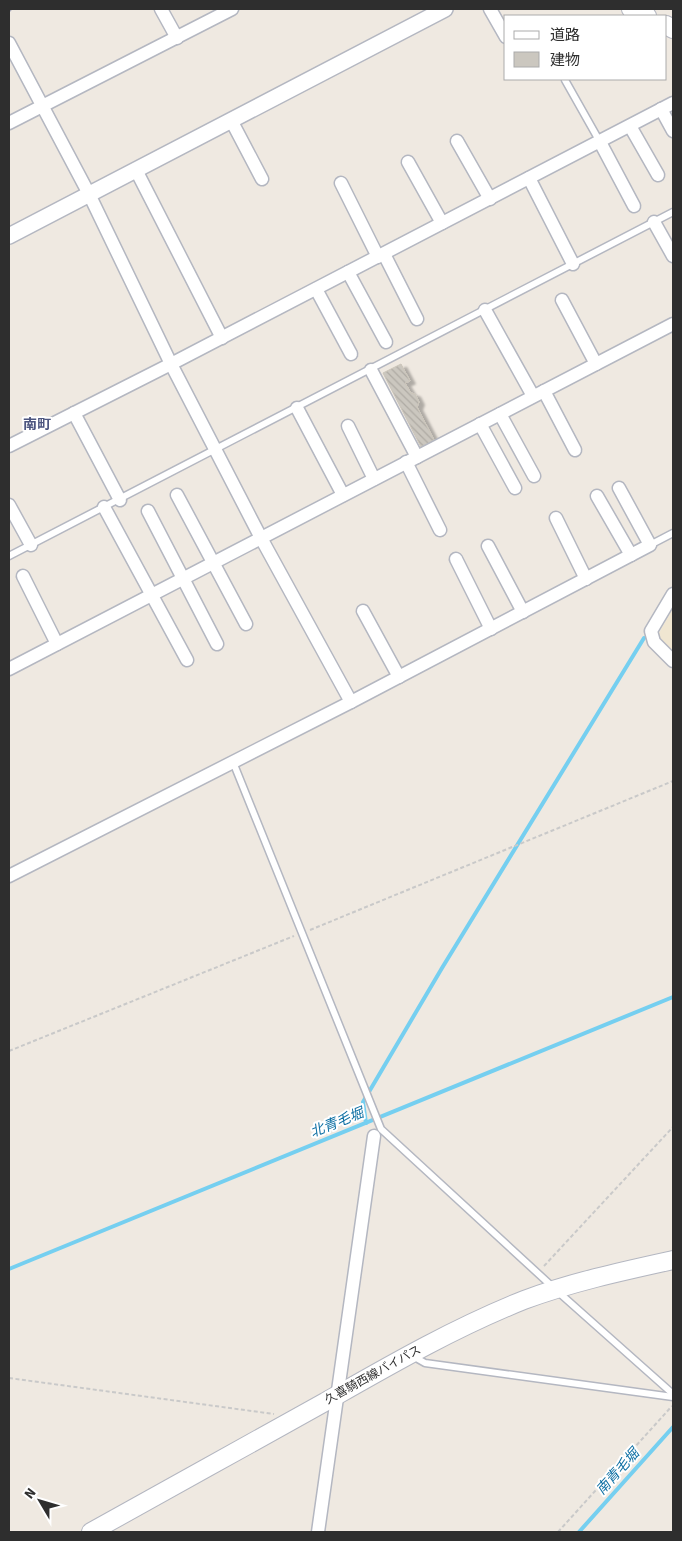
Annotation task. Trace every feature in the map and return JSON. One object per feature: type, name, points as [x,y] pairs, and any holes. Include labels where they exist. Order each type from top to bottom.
[{"type":"main road","points":[[631,9],[645,15]]},
{"type":"main road","name":"久喜騎西線バイパス","points":[[91,1532],[336,1395],[484,1317],[525,1300],[556,1290],[608,1275],[673,1260]]},
{"type":"street","points":[[161,9],[176,38]]},
{"type":"street","points":[[9,123],[232,9]]},
{"type":"street","points":[[9,236],[445,9]]},
{"type":"street","points":[[490,9],[504,34]]},
{"type":"street","points":[[9,43],[89,194],[171,364],[261,538],[350,702]]},
{"type":"street","points":[[9,446],[222,338],[673,103]]},
{"type":"street","points":[[662,109],[673,130]]},
{"type":"street","points":[[231,120],[262,179]]},
{"type":"street","points":[[630,126],[658,175]]},
{"type":"street","points":[[457,141],[490,199]]},
{"type":"street","points":[[600,142],[634,206]]},
{"type":"street","points":[[408,162],[442,223]]},
{"type":"street","points":[[136,170],[222,338]]},
{"type":"street","points":[[529,178],[574,264]]},
{"type":"street","points":[[341,183],[417,319]]},
{"type":"street","points":[[654,222],[673,256]]},
{"type":"street","points":[[348,272],[386,342]]},
{"type":"street","points":[[316,289],[351,354]]},
{"type":"street","points":[[562,300],[596,364]]},
{"type":"street","points":[[485,310],[575,450]]},
{"type":"street","points":[[9,669],[673,324]]},
{"type":"street","points":[[371,370],[412,460],[440,530]]},
{"type":"street","points":[[297,408],[343,495]]},
{"type":"street","points":[[74,413],[120,500]]},
{"type":"street","points":[[500,414],[534,476]]},
{"type":"street","points":[[480,424],[515,488]]},
{"type":"street","points":[[348,426],[374,479]]},
{"type":"street","points":[[9,876],[399,677],[650,545],[619,488]]},
{"type":"street","points":[[177,495],[246,624]]},
{"type":"street","points":[[597,496],[631,555]]},
{"type":"street","points":[[9,505],[31,545]]},
{"type":"street","points":[[104,507],[187,660]]},
{"type":"street","points":[[148,511],[216,644]]},
{"type":"street","points":[[556,518],[586,579]]},
{"type":"street","points":[[488,546],[523,612]]},
{"type":"street","points":[[456,559],[491,629]]},
{"type":"street","points":[[23,576],[57,644]]},
{"type":"street","points":[[673,594],[651,631],[654,642],[673,660]]},
{"type":"street","points":[[363,611],[399,677]]},
{"type":"street","points":[[318,1532],[336,1395],[378,1130]]},
{"type":"lane","points":[[565,80],[600,142]]},
{"type":"lane","points":[[9,556],[673,212]]},
{"type":"lane","points":[[650,545],[673,533]]},
{"type":"lane","points":[[233,762],[374,1111],[378,1130],[673,1395]]},
{"type":"lane","points":[[415,1352],[418,1359],[425,1363],[673,1395]]},
{"type":"path","points":[[9,1051],[673,781]]},
{"type":"path","points":[[537,1273],[673,1127]]},
{"type":"path","points":[[9,1378],[274,1414],[280,1427]]},
{"type":"path","points":[[558,1532],[673,1404]]},
{"type":"shaded area","points":[[673,608],[673,654],[658,640],[658,635]]},
{"type":"building","points":[[401,364],[410,381],[405,383],[411,393],[415,394],[419,402],[417,407],[434,440],[421,447],[383,373]]},
{"type":"waterway","points":[[366,1123],[363,1102],[442,968],[644,638]]},
{"type":"waterway","name":"北青毛堀","points":[[9,1269],[673,997]]},
{"type":"waterway","name":"南青毛堀","points":[[579,1532],[673,1427]]},
{"type":"district","name":"南町","points":[[37,425]]}]
